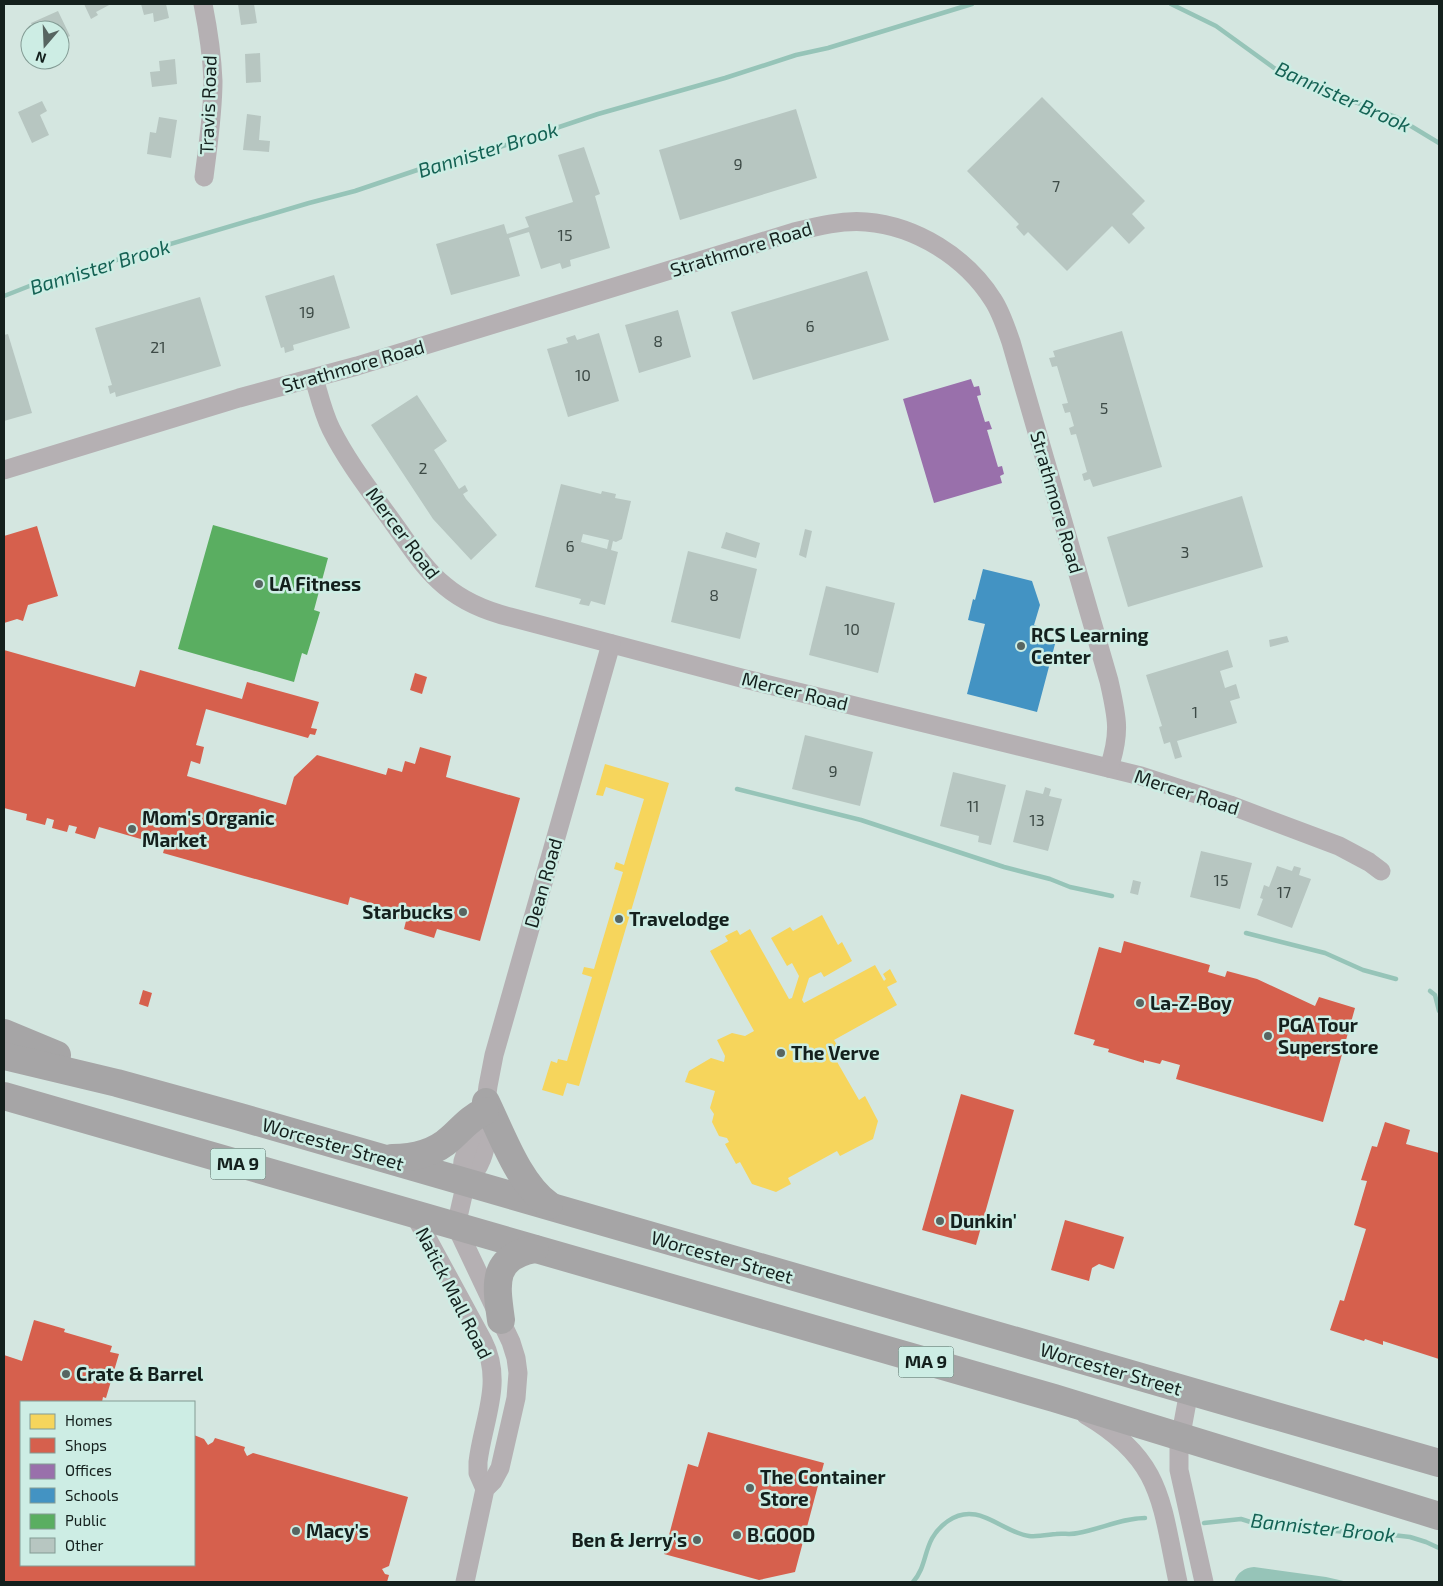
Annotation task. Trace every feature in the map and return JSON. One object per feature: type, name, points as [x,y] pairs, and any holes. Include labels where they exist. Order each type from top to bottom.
[{"type":"highway","points":[[4,1033],[158,1095]]},
{"type":"highway","name":"Worcester Street","points":[[4,1056],[158,1095],[378,1157],[1439,1463]]},
{"type":"highway","name":"MA 9","points":[[4,1096],[1054,1398],[1439,1516]]},
{"type":"highway","points":[[4,1100],[62,1113]]},
{"type":"highway","points":[[378,1157],[408,1157],[432,1151],[446,1142],[475,1116],[485,1112],[524,1180],[539,1198],[552,1208]]},
{"type":"highway","points":[[501,1320],[498,1283],[500,1270],[512,1256],[535,1249]]},
{"type":"street","name":"Travis Road","points":[[203,4],[209,37],[213,81],[204,177]]},
{"type":"street","name":"Strathmore Road","points":[[4,470],[239,398],[314,378],[819,226],[845,222],[867,222],[889,226],[932,242],[956,260],[981,284],[994,300],[1011,342],[1111,690],[1118,734],[1109,768]]},
{"type":"street","name":"Mercer Road","points":[[314,378],[328,421],[339,442],[369,489],[410,546],[437,579],[464,599],[486,610],[745,679],[1109,768],[1196,793],[1347,850],[1381,871]]},
{"type":"street","name":"Dean Road","points":[[456,1226],[466,1182],[462,1170],[463,1161],[475,1126],[485,1112],[494,1055],[611,644]]},
{"type":"street","name":"Natick Mall Road","points":[[414,1214],[483,1341],[489,1356],[493,1385],[478,1462],[478,1473],[485,1489]]},
{"type":"street","name":"Natick Mall Road","points":[[456,1226],[514,1350],[518,1381],[500,1468],[493,1481],[485,1489],[465,1582]]},
{"type":"street","points":[[1189,1391],[1180,1436],[1178,1462],[1204,1582]]},
{"type":"street","points":[[1054,1398],[1078,1410],[1113,1432],[1142,1460],[1153,1479],[1158,1494],[1178,1582]]},
{"type":"shaded area","points":[[1254,1567],[1348,1582],[1234,1582],[1242,1571]]},
{"type":"building: Homes","name":"Travelodge","points":[[605,764],[669,783],[579,1086],[567,1083],[563,1096],[542,1090],[551,1061],[557,1063],[558,1059],[567,1061],[592,977],[582,974],[584,967],[594,969],[623,872],[614,869],[616,862],[624,865],[644,799],[606,787],[603,796],[596,795]]},
{"type":"building: Homes","name":"The Verve","points":[[822,915],[838,945],[842,942],[852,961],[824,977],[821,972],[809,978],[802,1000],[804,1003],[875,965],[884,981],[886,979],[883,974],[890,969],[897,982],[887,987],[897,1005],[834,1040],[840,1050],[836,1060],[859,1100],[865,1096],[878,1121],[873,1139],[840,1156],[837,1151],[788,1178],[791,1184],[776,1192],[752,1184],[740,1162],[736,1164],[725,1144],[729,1142],[727,1138],[719,1136],[712,1122],[714,1114],[710,1108],[715,1091],[685,1082],[689,1071],[711,1058],[724,1062],[725,1056],[717,1040],[732,1033],[745,1036],[754,1031],[710,951],[728,941],[725,936],[737,930],[740,935],[750,929],[789,999],[792,998],[799,976],[792,963],[787,966],[771,938],[790,927],[793,931]]},
{"type":"building: Shops","points":[[37,526],[58,596],[28,605],[23,621],[17,619],[4,623],[4,536]]},
{"type":"building: Shops","points":[[4,650],[135,687],[140,670],[242,699],[247,682],[319,702],[311,728],[317,729],[315,735],[310,734],[308,738],[206,709],[196,745],[204,747],[200,764],[191,761],[187,776],[286,805],[294,777],[317,755],[386,775],[388,768],[402,772],[405,761],[415,764],[420,747],[451,756],[446,777],[520,798],[480,941],[437,929],[434,938],[404,929],[406,921],[365,909],[367,902],[350,897],[348,905],[163,853],[165,846],[99,827],[95,839],[75,833],[77,827],[69,825],[67,832],[52,828],[54,820],[47,818],[45,825],[26,820],[27,814],[4,808]]},
{"type":"building: Shops","points":[[415,673],[427,677],[422,694],[410,690]]},
{"type":"building: Shops","name":"PGA Tour Superstore","points":[[1124,941],[1210,965],[1208,972],[1225,977],[1227,971],[1257,979],[1315,1006],[1319,997],[1355,1008],[1323,1122],[1176,1079],[1180,1065],[1162,1060],[1160,1064],[1144,1060],[1144,1063],[1108,1052],[1109,1049],[1093,1045],[1095,1040],[1074,1034],[1099,947],[1121,953]]},
{"type":"building: Shops","points":[[143,990],[152,993],[148,1007],[139,1004]]},
{"type":"building: Shops","points":[[961,1094],[1014,1110],[976,1245],[922,1230]]},
{"type":"building: Shops","points":[[1385,1122],[1410,1130],[1406,1144],[1439,1153],[1439,1359],[1383,1341],[1383,1345],[1330,1330],[1340,1300],[1344,1301],[1366,1229],[1354,1225],[1367,1181],[1361,1180],[1372,1146],[1377,1147]]},
{"type":"building: Shops","points":[[1065,1220],[1124,1237],[1114,1269],[1099,1264],[1092,1268],[1089,1281],[1051,1270]]},
{"type":"building: Shops","name":"Macy's","points":[[34,1320],[65,1329],[64,1332],[112,1346],[110,1352],[119,1354],[106,1398],[103,1397],[102,1401],[20,1401],[20,1566],[195,1566],[195,1435],[204,1439],[208,1445],[215,1438],[245,1447],[244,1450],[247,1456],[253,1453],[408,1497],[389,1566],[382,1569],[385,1574],[389,1575],[387,1582],[4,1582],[4,1355],[22,1361]]},
{"type":"building: Shops","name":"The Container Store","points":[[708,1432],[824,1463],[795,1572],[759,1580],[664,1554],[688,1464],[698,1467]]},
{"type":"building: Offices","points":[[971,379],[974,387],[979,386],[981,395],[977,396],[985,422],[989,421],[992,429],[987,430],[998,467],[1002,466],[1004,474],[1000,476],[1002,483],[934,503],[903,399]]},
{"type":"building: Schools","points":[[983,569],[1032,581],[1040,605],[1034,625],[1043,628],[1040,638],[1055,644],[1037,712],[967,694],[985,624],[968,620]]},
{"type":"building: Public","name":"LA Fitness","points":[[213,525],[328,558],[314,610],[320,612],[307,655],[302,653],[294,682],[178,649]]},
{"type":"building: Other","points":[[84,4],[111,4],[96,12],[98,15],[91,19]]},
{"type":"building: Other","points":[[141,4],[166,4],[169,18],[154,22],[153,13],[144,15]]},
{"type":"building: Other","points":[[238,4],[254,4],[257,23],[241,25]]},
{"type":"building: Other","points":[[58,11],[62,20],[38,20]]},
{"type":"building: Other","points":[[260,53],[261,82],[246,83],[245,54]]},
{"type":"building: Other","points":[[175,59],[177,84],[152,87],[150,72],[160,71],[159,61]]},
{"type":"building: Other","points":[[1042,97],[1145,201],[1132,214],[1145,228],[1129,244],[1112,226],[1067,271],[1028,232],[1024,236],[1016,227],[1019,224],[967,171]]},
{"type":"building: Other","points":[[42,101],[47,111],[40,115],[49,135],[32,143],[18,112]]},
{"type":"building: Other","points":[[796,109],[817,178],[680,220],[659,150]]},
{"type":"building: Other","points":[[247,114],[261,116],[259,140],[270,141],[269,152],[243,150]]},
{"type":"building: Other","points":[[159,117],[177,120],[171,158],[147,154],[150,132],[156,133]]},
{"type":"building: Other","points":[[584,147],[600,194],[595,196],[610,248],[570,260],[571,266],[562,269],[560,263],[541,269],[529,232],[509,238],[520,276],[451,295],[436,244],[504,224],[507,234],[529,227],[525,217],[573,202],[558,155]]},
{"type":"building: Other","points":[[867,271],[889,340],[753,380],[731,312]]},
{"type":"building: Other","points":[[334,275],[350,328],[293,345],[294,350],[285,353],[284,347],[281,348],[265,296]]},
{"type":"building: Other","points":[[200,297],[221,366],[116,397],[115,392],[110,394],[108,386],[112,385],[95,328]]},
{"type":"building: Other","points":[[678,310],[691,357],[639,373],[625,325]]},
{"type":"building: Other","points":[[1122,331],[1162,467],[1093,487],[1090,479],[1084,481],[1082,474],[1087,472],[1076,434],[1071,435],[1069,428],[1074,426],[1070,412],[1065,413],[1062,404],[1068,403],[1057,366],[1052,367],[1049,358],[1055,357],[1053,351]]},
{"type":"building: Other","points":[[599,333],[619,401],[568,417],[547,349],[568,343],[566,338],[575,335],[577,340]]},
{"type":"building: Other","points":[[8,334],[32,413],[4,421],[4,335]]},
{"type":"building: Other","points":[[417,395],[447,441],[434,450],[459,489],[465,485],[468,491],[463,494],[466,499],[497,535],[471,560],[433,519],[371,425]]},
{"type":"building: Other","points":[[561,484],[601,494],[602,491],[616,494],[615,498],[631,501],[622,539],[616,542],[613,541],[611,550],[618,552],[605,605],[591,601],[589,606],[579,604],[581,599],[535,587]],"holes":[[[583,534],[609,540],[607,549],[581,542]]]},
{"type":"building: Other","points":[[1242,496],[1263,567],[1128,607],[1107,537]]},
{"type":"building: Other","points":[[805,529],[812,531],[806,558],[799,555]]},
{"type":"building: Other","points":[[726,532],[760,543],[756,558],[721,548]]},
{"type":"building: Other","points":[[688,551],[757,569],[740,639],[671,622]]},
{"type":"building: Other","points":[[826,586],[895,603],[878,673],[809,655]]},
{"type":"building: Other","points":[[1287,636],[1289,642],[1270,647],[1269,640]]},
{"type":"building: Other","points":[[1228,650],[1233,667],[1220,671],[1225,688],[1236,684],[1240,698],[1230,701],[1237,723],[1177,741],[1182,757],[1175,759],[1170,742],[1164,744],[1159,727],[1162,726],[1146,675]]},
{"type":"building: Other","points":[[805,735],[873,752],[860,806],[792,789]]},
{"type":"building: Other","points":[[953,772],[1006,785],[991,845],[978,842],[979,836],[940,826]]},
{"type":"building: Other","points":[[1045,787],[1051,789],[1049,796],[1062,799],[1048,851],[1013,842],[1026,790],[1043,794]]},
{"type":"building: Other","points":[[1201,851],[1252,863],[1240,909],[1190,897]]},
{"type":"building: Other","points":[[1277,866],[1292,871],[1294,866],[1301,868],[1299,875],[1311,879],[1292,928],[1257,915],[1263,899],[1260,898],[1264,885],[1269,887]]},
{"type":"building: Other","points":[[1133,880],[1141,882],[1138,895],[1130,893]]},
{"type":"waterway","name":"Bannister Brook","points":[[4,296],[32,285],[355,191],[435,164],[461,160],[598,114],[725,78],[796,55],[828,48],[972,4]]},
{"type":"waterway","name":"Bannister Brook","points":[[1171,4],[1216,26],[1274,68],[1327,92],[1396,117],[1439,143]]},
{"type":"waterway","points":[[737,789],[861,820],[1004,867],[1050,879],[1070,887],[1112,896]]},
{"type":"waterway","points":[[1246,933],[1325,953],[1363,970],[1396,979]]},
{"type":"waterway","points":[[1430,991],[1435,995],[1439,1011]]},
{"type":"waterway","name":"Bannister Brook","points":[[913,1582],[922,1567],[930,1544],[939,1528],[959,1515],[979,1515],[1029,1536],[1075,1534],[1136,1518],[1145,1518]]},
{"type":"waterway","name":"Bannister Brook","points":[[1204,1523],[1241,1519],[1260,1525],[1271,1523],[1301,1529],[1384,1534],[1410,1537],[1439,1548]]},
{"type":"place","name":"LA Fitness","points":[[259,584]]},
{"type":"place","name":"RCS Learning Center","points":[[1021,646]]},
{"type":"place","name":"Mom's Organic Market","points":[[132,829]]},
{"type":"place","name":"Starbucks","points":[[463,912]]},
{"type":"place","name":"Travelodge","points":[[619,919]]},
{"type":"place","name":"La-Z-Boy","points":[[1140,1003]]},
{"type":"place","name":"PGA Tour Superstore","points":[[1268,1036]]},
{"type":"place","name":"The Verve","points":[[781,1053]]},
{"type":"place","name":"Dunkin'","points":[[940,1221]]},
{"type":"place","name":"Crate & Barrel","points":[[66,1374]]},
{"type":"place","name":"The Container Store","points":[[750,1488]]},
{"type":"place","name":"Macy's","points":[[296,1531]]},
{"type":"place","name":"B.GOOD","points":[[737,1535]]},
{"type":"place","name":"Ben & Jerry's","points":[[697,1540]]}]
